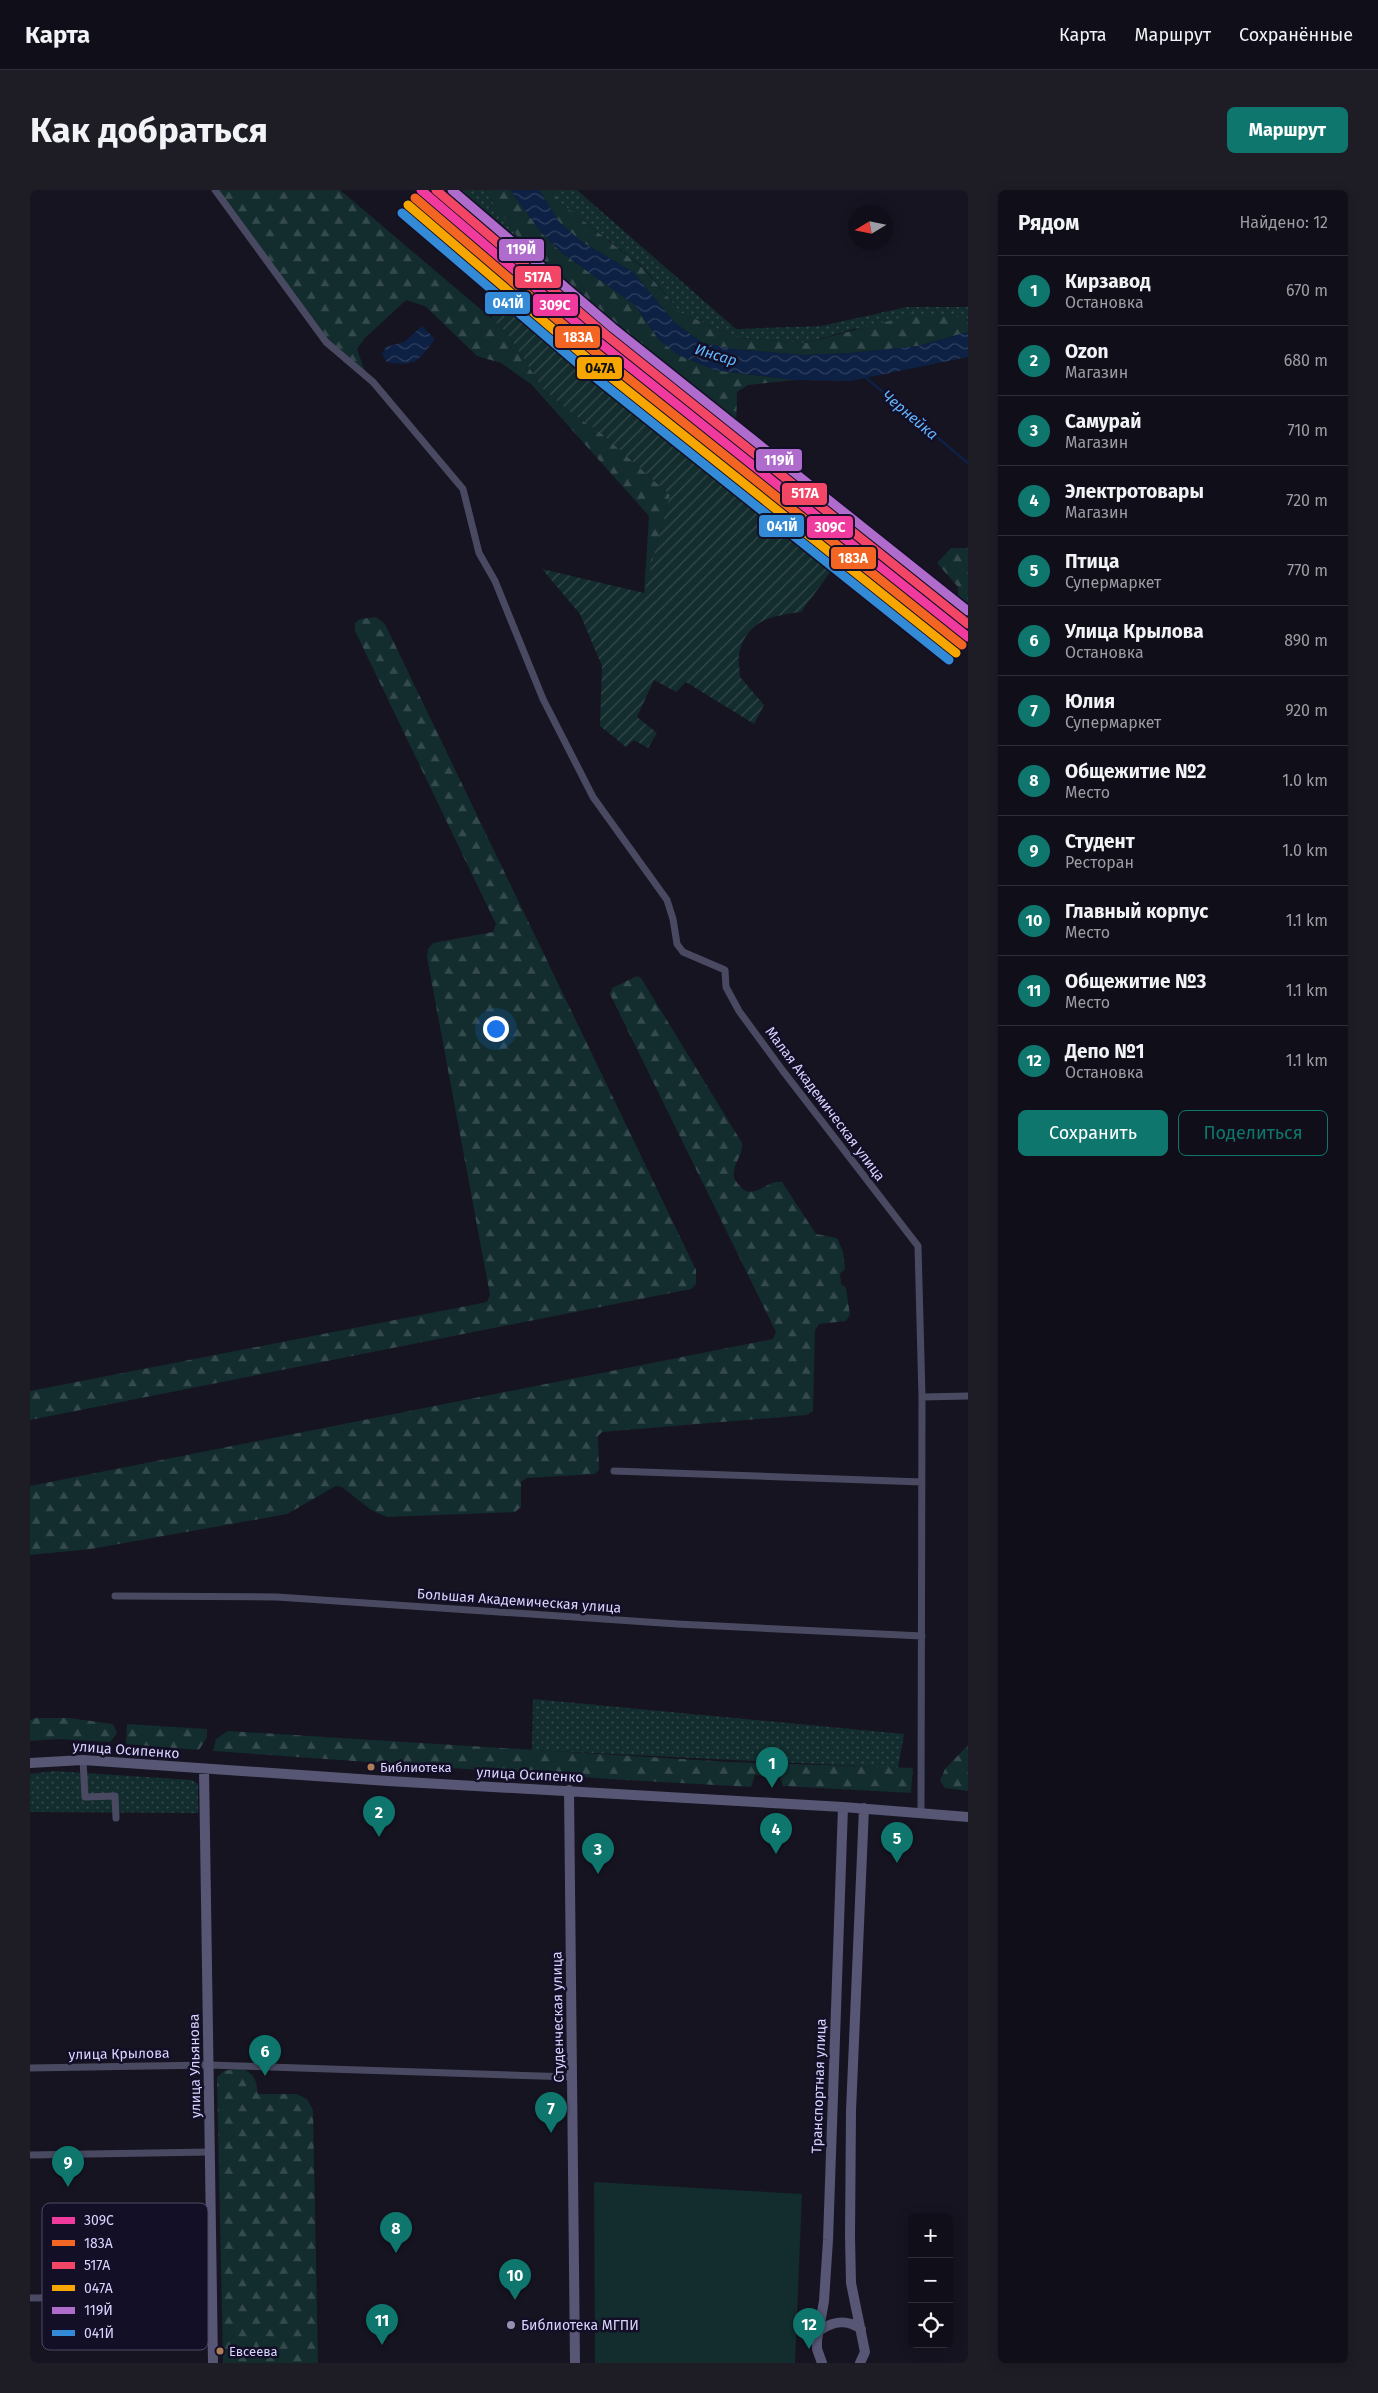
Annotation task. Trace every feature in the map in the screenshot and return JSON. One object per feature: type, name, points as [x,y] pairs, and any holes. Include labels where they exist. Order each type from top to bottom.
[{"type":"street","name":"Малая Академическая улица","points":[[215,190],[326,342],[373,382],[463,489],[479,553],[495,581],[543,699],[593,797],[667,900],[674,919],[676,944],[683,952],[726,970],[726,986],[739,1011],[918,1246],[922,1397]]},
{"type":"street","points":[[921,1812],[922,1397],[968,1396]]},
{"type":"street","points":[[614,1470],[922,1482]]},
{"type":"street","name":"Большая Академическая улица","points":[[115,1596],[277,1597],[677,1624],[922,1636]]},
{"type":"street","points":[[83,1760],[85,1797],[115,1796],[116,1818]]},
{"type":"street","name":"улица Осипенко","points":[[30,1763],[83,1760],[204,1769],[864,1808],[968,1817]]},
{"type":"street","name":"улица Ульянова","points":[[204,1769],[213,2363]]},
{"type":"street","name":"Студенческая улица","points":[[569,1790],[575,2363]]},
{"type":"street","name":"Транспортная улица","points":[[822,2363],[817,2349],[828,2240],[843,1807]]},
{"type":"street","points":[[860,2363],[865,2352],[851,2283],[850,2237],[851,2111],[864,1808]]},
{"type":"street","name":"улица Крылова","points":[[30,2068],[209,2065],[572,2077]]},
{"type":"street","points":[[30,2155],[210,2152]]},
{"type":"street","points":[[208,2296],[212,2296]]},
{"type":"street","points":[[820,2330],[838,2322],[847,2322],[861,2329]]},
{"type":"green space","points":[[212,190],[340,190],[491,318],[508,334],[543,389],[570,412],[600,432],[670,495],[644,593],[649,516],[531,384],[501,363],[477,356],[425,306],[406,300],[365,338],[357,349],[369,383],[325,344]]},
{"type":"green space","points":[[435,190],[484,190],[559,294]]},
{"type":"green space","points":[[484,190],[510,190],[541,232],[562,253],[635,305],[659,340],[714,370],[795,380],[748,385],[737,392],[736,433],[559,294]]},
{"type":"green space","points":[[539,190],[552,190],[561,203],[643,268],[681,313],[739,338],[806,343],[915,314],[968,318],[968,332],[918,346],[851,353],[803,355],[733,349],[703,343],[675,323],[633,272],[582,242],[560,223]]},
{"type":"green space","points":[[552,190],[577,190],[736,329],[821,326],[907,307],[968,307],[968,318],[854,329],[806,343],[739,338],[681,313],[644,268],[561,203]]},
{"type":"green space","points":[[523,283],[848,548],[801,612],[781,615],[763,621],[749,632],[744,640],[739,656],[740,677],[764,705],[754,724],[686,682],[676,692],[654,680],[637,717],[657,733],[648,748],[634,740],[626,747],[600,726],[602,666],[580,614],[542,569],[644,593],[670,495],[600,432],[570,412],[543,389],[508,334],[491,318]]},
{"type":"green space","points":[[951,548],[968,548],[968,619],[958,611],[958,587],[937,563]]},
{"type":"green space","points":[[376,617],[385,624],[696,1270],[696,1284],[691,1289],[30,1420],[30,1391],[487,1302],[490,1295],[427,957],[428,949],[433,943],[493,932],[496,924],[355,631],[355,623],[360,619]]},
{"type":"green space","points":[[637,976],[641,978],[742,1143],[734,1172],[734,1178],[737,1183],[750,1192],[776,1182],[782,1182],[816,1234],[837,1238],[843,1252],[845,1269],[840,1274],[841,1284],[846,1288],[850,1315],[846,1321],[819,1324],[815,1330],[813,1411],[807,1415],[602,1432],[598,1436],[599,1470],[595,1474],[527,1478],[521,1482],[521,1507],[515,1512],[387,1517],[371,1510],[342,1487],[336,1486],[287,1514],[91,1549],[30,1555],[30,1486],[773,1339],[776,1332],[610,994],[612,988]]},
{"type":"green space","points":[[533,1699],[904,1734],[898,1768],[532,1750]]},
{"type":"green space","points":[[36,1718],[69,1718],[113,1724],[117,1733],[110,1742],[58,1739],[30,1741],[30,1720]]},
{"type":"green space","points":[[127,1724],[207,1729],[207,1737],[199,1750],[126,1744]]},
{"type":"green space","points":[[228,1731],[729,1762],[913,1768],[911,1793],[783,1786],[780,1777],[755,1775],[751,1787],[213,1751],[216,1739]]},
{"type":"green space","points":[[968,1745],[968,1791],[945,1788],[940,1781],[945,1769]]},
{"type":"green space","points":[[54,1771],[192,1780],[198,1784],[198,1813],[30,1812],[30,1774]]},
{"type":"green space","points":[[239,2068],[252,2074],[258,2094],[297,2094],[307,2099],[313,2110],[318,2363],[223,2363],[217,2077],[224,2071]]},
{"type":"green space","points":[[594,2182],[802,2194],[795,2363],[595,2363]]},
{"type":"water","name":"Инсар","points":[[510,190],[539,190],[560,223],[582,242],[633,272],[675,323],[703,343],[733,349],[803,355],[851,353],[918,346],[968,332],[968,357],[850,381],[795,380],[714,370],[678,355],[659,340],[635,305],[562,253],[541,232]]},
{"type":"water","points":[[422,326],[435,339],[424,353],[416,361],[410,363],[387,362],[382,354],[386,347],[404,342]]},
{"type":"waterway","name":"Чернейка","points":[[865,377],[968,463]]},
{"type":"transit line","name":"309С","points":[[421,190],[600,343],[968,637]]},
{"type":"transit line","name":"517А","points":[[436,190],[606,335],[968,624]]},
{"type":"transit line","name":"119Й","points":[[452,190],[613,328],[968,611]]},
{"type":"transit line","name":"183А","points":[[415,198],[594,351],[962,645]]},
{"type":"transit line","name":"047А","points":[[408,205],[588,359],[956,653]]},
{"type":"transit line","name":"041Й","points":[[402,213],[581,366],[949,660]]},
{"type":"place","name":"Библиотека","points":[[371,1767]]},
{"type":"place","name":"Кирзавод","points":[[772,1788]]},
{"type":"place","name":"Ozon","points":[[379,1837]]},
{"type":"place","name":"Электротовары","points":[[776,1854]]},
{"type":"place","name":"Птица","points":[[897,1863]]},
{"type":"place","name":"Самурай","points":[[598,1874]]},
{"type":"place","name":"Улица Крылова","points":[[265,2076]]},
{"type":"place","name":"Юлия","points":[[551,2133]]},
{"type":"place","name":"Студент","points":[[68,2187]]},
{"type":"place","name":"Общежитие №2","points":[[396,2253]]},
{"type":"place","name":"Главный корпус","points":[[515,2300]]},
{"type":"place","name":"Библиотека МГПИ","points":[[511,2325]]},
{"type":"place","name":"Общежитие №3","points":[[382,2345]]},
{"type":"place","name":"Депо №1","points":[[809,2349]]},
{"type":"place","name":"Евсеева","points":[[220,2351]]}]
